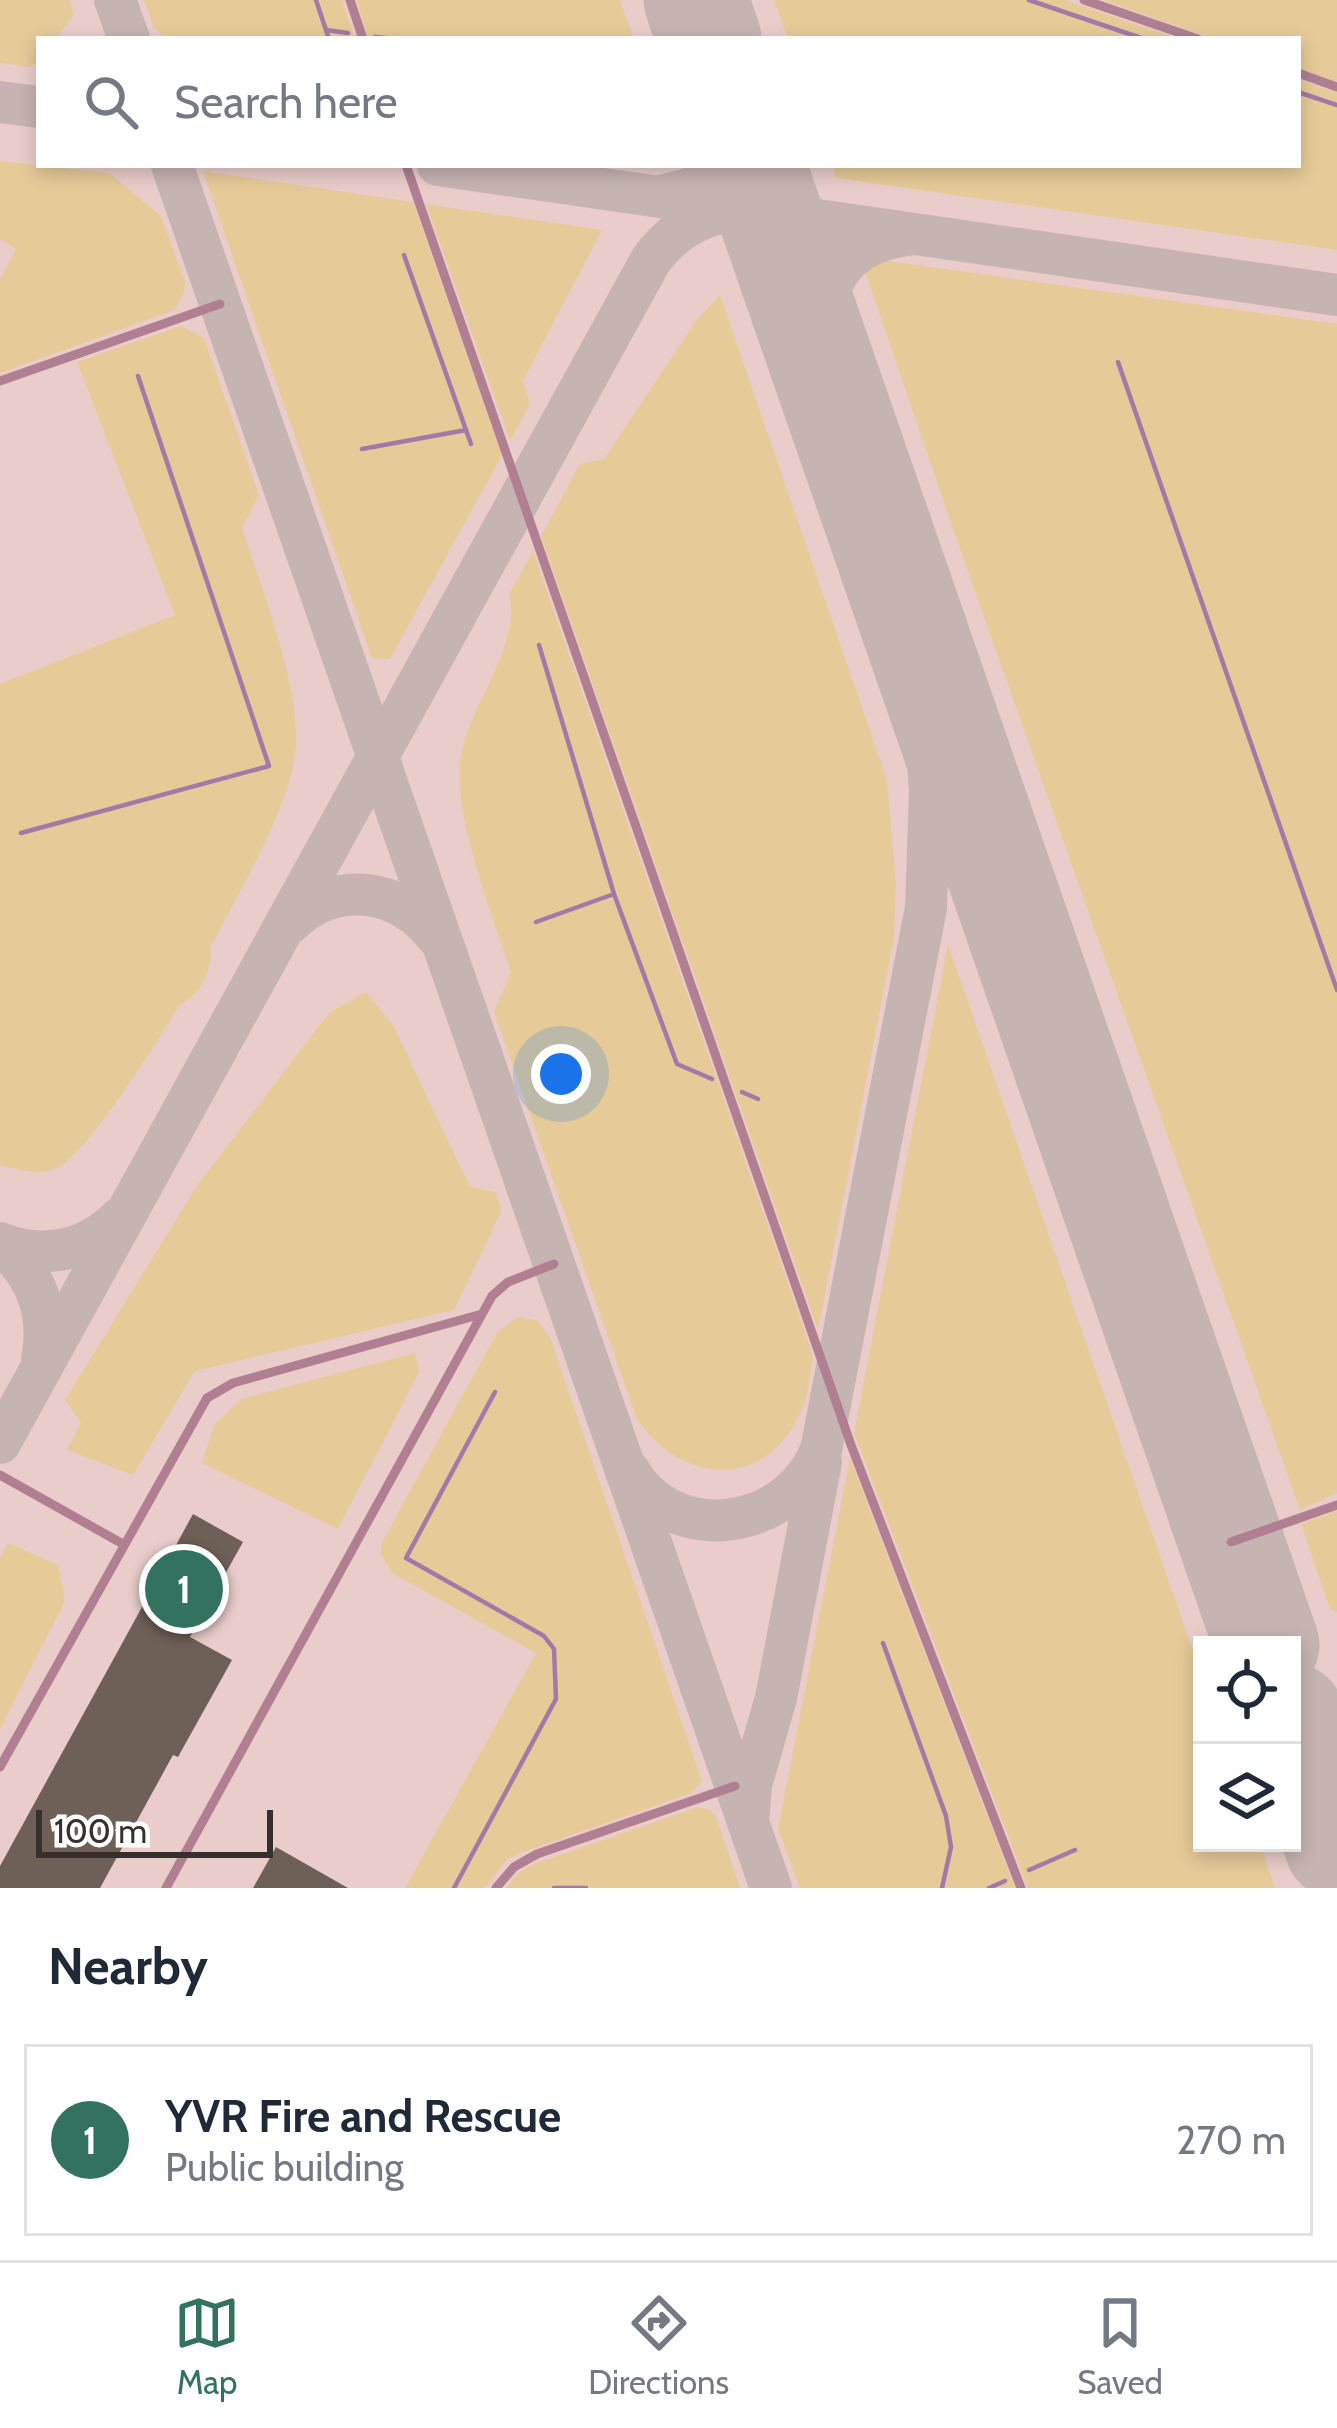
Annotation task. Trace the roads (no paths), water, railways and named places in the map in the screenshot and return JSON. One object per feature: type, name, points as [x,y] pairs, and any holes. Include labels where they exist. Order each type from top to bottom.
[{"type":"lane","points":[[350,0],[362,36]]},
{"type":"lane","points":[[1084,0],[1189,36]]},
{"type":"lane","points":[[1301,74],[1337,87]]},
{"type":"lane","points":[[407,168],[851,1445],[1022,1888]]},
{"type":"lane","points":[[0,381],[220,304]]},
{"type":"lane","points":[[166,1888],[482,1314],[499,1287],[554,1264]]},
{"type":"lane","points":[[0,1767],[197,1412],[219,1390],[482,1314]]},
{"type":"lane","points":[[0,1475],[123,1544]]},
{"type":"lane","points":[[1232,1542],[1337,1505]]},
{"type":"lane","points":[[496,1888],[514,1867],[537,1854],[735,1786]]},
{"type":"waterway","points":[[316,0],[328,36]]},
{"type":"waterway","points":[[1029,0],[1135,36]]},
{"type":"waterway","points":[[326,30],[348,33]]},
{"type":"waterway","points":[[1301,93],[1337,105]]},
{"type":"waterway","points":[[362,449],[466,430],[404,255]]},
{"type":"waterway","points":[[1118,362],[1337,990]]},
{"type":"waterway","points":[[21,833],[269,766],[138,376]]},
{"type":"waterway","points":[[466,430],[471,444]]},
{"type":"waterway","points":[[539,645],[614,894],[677,1064],[712,1079]]},
{"type":"waterway","points":[[536,922],[614,894]]},
{"type":"waterway","points":[[742,1092],[758,1099]]},
{"type":"waterway","points":[[454,1888],[556,1699],[554,1649],[544,1636],[406,1558],[495,1392]]},
{"type":"waterway","points":[[883,1643],[946,1816],[951,1847],[942,1888]]},
{"type":"waterway","points":[[1029,1870],[1075,1850]]},
{"type":"waterway","points":[[989,1888],[1005,1881]]},
{"type":"waterway","points":[[554,1888],[586,1888]]},
{"type":"place","name":"YVR Fire and Rescue","points":[[184,1589]]}]
